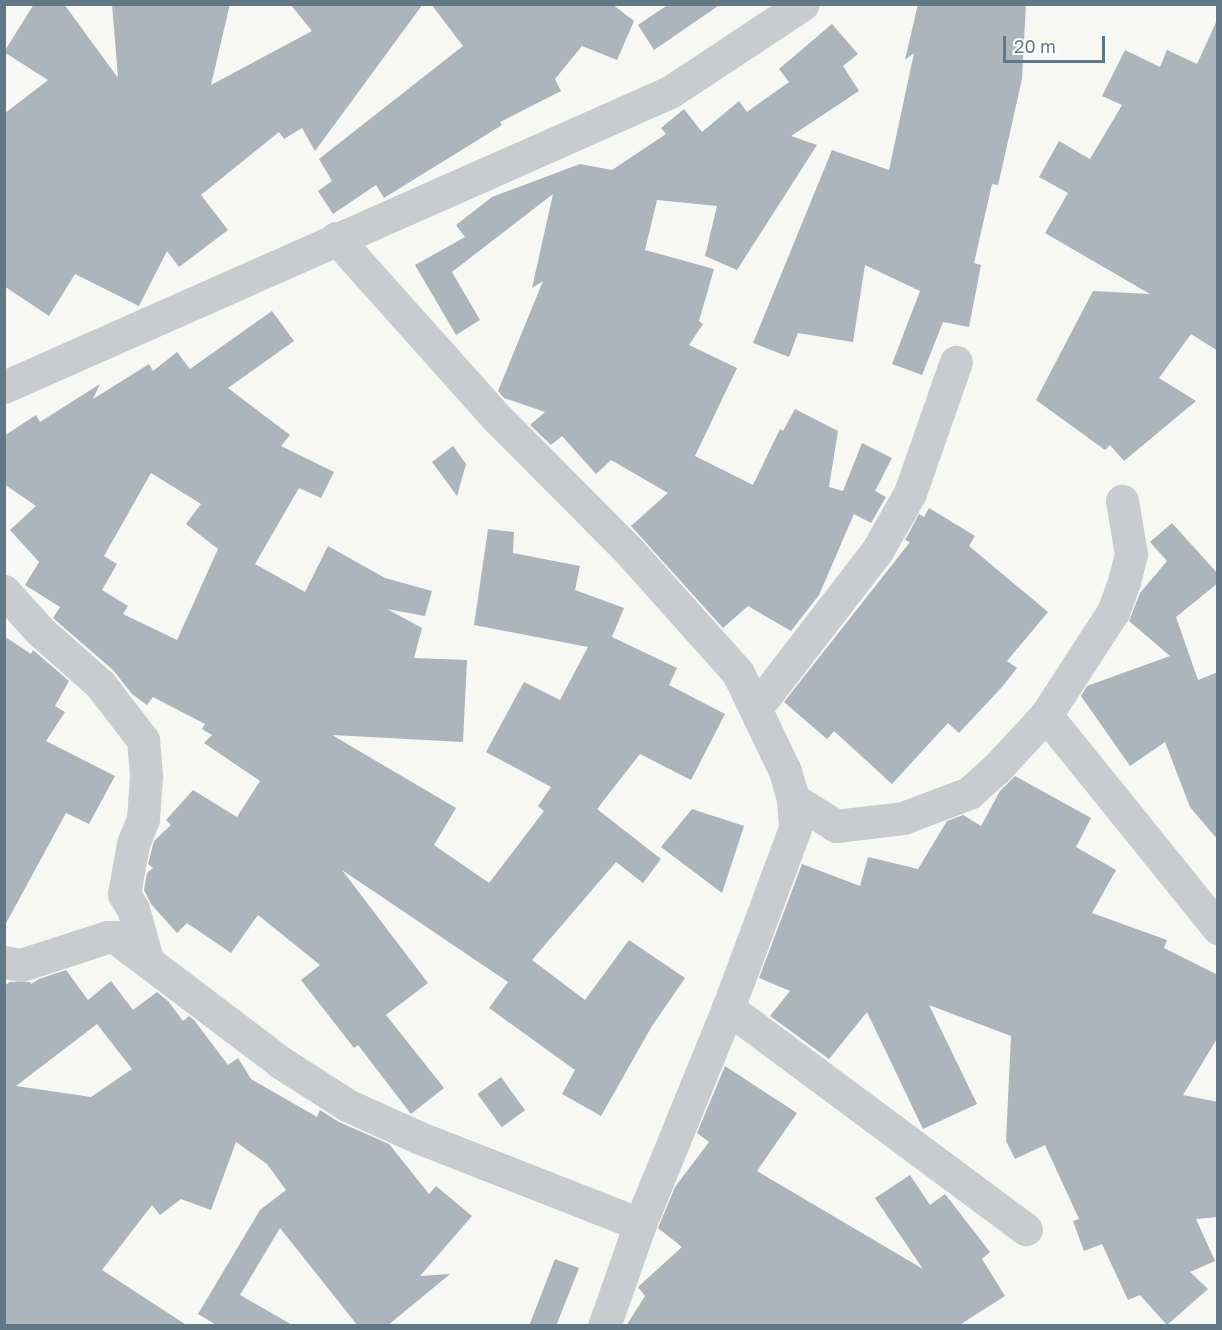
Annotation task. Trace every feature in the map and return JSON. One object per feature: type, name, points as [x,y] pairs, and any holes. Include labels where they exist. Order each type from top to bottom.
[{"type":"street","points":[[4,387],[670,92],[803,4]]},
{"type":"street","points":[[336,238],[498,419],[660,587],[738,674],[785,771],[794,799],[795,828],[728,1008],[640,1224],[604,1326]]},
{"type":"street","points":[[756,708],[876,551],[910,493],[956,362]]},
{"type":"street","points":[[794,799],[836,826],[903,818],[969,793],[996,769],[1046,715],[1113,612],[1131,554],[1122,501]]},
{"type":"street","points":[[4,591],[40,631],[100,684],[143,740],[146,776],[143,819],[133,844],[124,894],[133,909],[147,959]]},
{"type":"street","points":[[1046,715],[1218,928]]},
{"type":"street","points":[[4,962],[21,965],[106,937],[122,940],[280,1062],[347,1106],[640,1224]]},
{"type":"street","points":[[728,1008],[1026,1229]]},
{"type":"building","points":[[34,4],[64,4],[118,78],[112,4],[230,4],[211,85],[312,31],[290,4],[423,4],[315,151],[302,128],[284,139],[279,132],[201,195],[228,230],[179,267],[167,251],[139,306],[75,274],[49,316],[4,286],[4,114],[48,80],[4,52]]},
{"type":"building","points":[[431,4],[612,4],[634,21],[617,60],[582,46],[555,79],[561,91],[500,122],[502,125],[384,198],[376,185],[333,214],[318,191],[332,181],[319,159],[463,46]]},
{"type":"building","points":[[669,4],[721,4],[654,50],[638,25]]},
{"type":"building","points":[[918,4],[1026,4],[1022,79],[998,185],[992,184],[974,263],[981,265],[969,327],[943,322],[922,375],[892,364],[920,291],[865,265],[853,342],[798,333],[789,357],[753,343],[832,150],[889,170],[914,53],[905,60]]},
{"type":"building","points":[[1218,18],[1218,351],[1191,334],[1159,378],[1196,401],[1124,461],[1110,445],[1105,450],[1036,400],[1093,291],[1150,294],[1045,233],[1068,193],[1039,177],[1059,141],[1090,159],[1122,105],[1102,96],[1125,50],[1160,67],[1167,50],[1197,64]]},
{"type":"building","points":[[832,24],[858,54],[843,66],[859,91],[791,136],[817,145],[737,270],[705,256],[717,206],[657,200],[645,250],[714,269],[699,321],[703,324],[689,345],[737,368],[695,456],[753,485],[780,429],[783,431],[795,409],[838,431],[829,487],[843,491],[862,443],[892,458],[875,491],[886,497],[871,523],[854,514],[819,595],[791,631],[748,606],[723,628],[631,526],[668,493],[611,460],[596,474],[562,436],[551,445],[530,425],[545,412],[504,398],[498,391],[543,281],[532,288],[553,194],[452,272],[480,320],[456,335],[415,265],[465,237],[456,225],[492,197],[580,164],[612,170],[666,134],[661,128],[684,109],[702,132],[739,101],[747,112],[789,82],[779,69]]},
{"type":"building","points":[[272,311],[294,341],[228,388],[290,435],[281,446],[334,472],[321,498],[299,488],[255,564],[305,592],[328,546],[385,578],[432,591],[425,616],[387,609],[422,628],[414,658],[467,660],[463,742],[332,735],[456,808],[434,845],[489,883],[544,811],[538,806],[551,787],[486,752],[524,682],[560,700],[588,647],[474,625],[488,529],[514,532],[513,553],[580,566],[575,590],[624,608],[612,637],[677,668],[669,685],[725,714],[691,780],[640,754],[597,809],[661,859],[643,883],[616,862],[532,960],[585,1000],[629,940],[685,978],[652,1026],[601,1116],[562,1094],[575,1070],[489,1008],[508,982],[342,870],[428,983],[386,1015],[444,1088],[411,1114],[358,1045],[354,1048],[301,980],[320,965],[258,915],[231,953],[187,923],[177,933],[151,904],[144,890],[147,873],[153,868],[148,864],[154,841],[171,825],[166,820],[193,790],[237,817],[260,781],[204,743],[212,735],[202,729],[205,724],[153,697],[147,705],[132,694],[113,670],[53,618],[60,607],[25,585],[39,562],[10,530],[36,506],[4,484],[4,436],[36,415],[40,422],[100,384],[93,399],[149,364],[153,371],[177,352],[190,369]],"holes":[[[151,473],[201,504],[186,524],[218,549],[177,640],[123,614],[128,606],[102,590],[117,564],[104,556]]]},
{"type":"building","points":[[453,446],[466,464],[457,496],[432,462]]},
{"type":"building","points":[[929,508],[975,536],[969,546],[1048,612],[1007,661],[1017,668],[1002,687],[959,733],[948,723],[892,784],[834,731],[827,739],[784,702],[910,542],[905,540],[919,514],[924,517]]},
{"type":"building","points":[[1172,523],[1218,574],[1218,583],[1176,617],[1198,680],[1218,672],[1218,840],[1190,807],[1165,742],[1130,766],[1081,696],[1087,686],[1170,656],[1129,621],[1140,593],[1167,561],[1150,542]]},
{"type":"building","points":[[4,636],[31,654],[33,650],[69,681],[55,706],[65,712],[46,741],[115,776],[89,824],[66,813],[4,927]]},
{"type":"building","points":[[1015,776],[1091,818],[1076,847],[1116,870],[1092,913],[1167,940],[1164,948],[1218,975],[1218,1037],[1183,1095],[1218,1102],[1218,1217],[1196,1219],[1215,1261],[1190,1272],[1208,1289],[1167,1325],[1140,1295],[1128,1300],[1102,1244],[1084,1251],[1073,1221],[1079,1219],[1045,1145],[1015,1159],[1006,1141],[1011,1036],[929,1005],[977,1104],[923,1129],[867,1012],[829,1059],[770,1016],[790,991],[759,978],[802,864],[860,886],[868,857],[918,869],[947,821],[963,815],[981,826],[1000,791]]},
{"type":"building","points":[[692,809],[744,826],[722,893],[661,847]]},
{"type":"building","points":[[66,970],[88,1000],[111,981],[133,1010],[157,992],[168,1001],[183,1021],[189,1016],[194,1020],[228,1065],[238,1058],[251,1079],[317,1117],[320,1110],[339,1122],[389,1144],[429,1194],[436,1186],[472,1216],[420,1276],[450,1274],[387,1326],[358,1326],[280,1228],[240,1295],[294,1326],[218,1326],[198,1314],[260,1210],[286,1190],[267,1164],[236,1142],[211,1210],[181,1199],[160,1215],[152,1205],[102,1270],[188,1326],[4,1326],[4,986],[10,982],[30,982],[31,984]],"holes":[[[97,1024],[132,1069],[91,1097],[16,1086]]]},
{"type":"building","points":[[725,1066],[797,1113],[757,1171],[923,1269],[875,1198],[910,1175],[930,1205],[945,1194],[990,1252],[982,1259],[1005,1296],[958,1326],[626,1326],[645,1296],[638,1287],[682,1247],[658,1228],[675,1187],[709,1142],[697,1133]]},
{"type":"building","points":[[501,1077],[525,1110],[502,1127],[478,1094]]},
{"type":"building","points":[[555,1259],[579,1268],[556,1326],[529,1326]]}]
